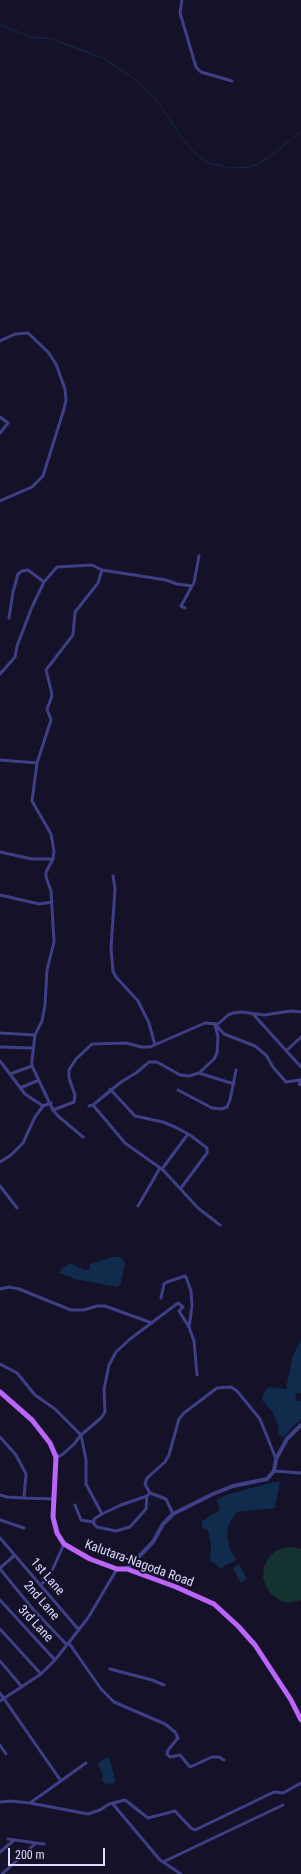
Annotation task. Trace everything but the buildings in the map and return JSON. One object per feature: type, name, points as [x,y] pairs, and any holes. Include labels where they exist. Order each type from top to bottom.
[{"type":"main road","points":[[0,1392],[32,1420],[50,1443],[56,1457],[53,1517],[57,1533],[64,1544]]},
{"type":"main road","name":"Kalutara-Nagoda Road","points":[[64,1544],[90,1559],[176,1587],[214,1604],[255,1645],[291,1700],[301,1720]]},
{"type":"street","points":[[182,0],[180,13],[196,67],[200,72],[232,81]]},
{"type":"street","points":[[0,341],[15,334],[28,333],[48,352],[56,364],[65,389],[66,400],[42,476],[32,487],[0,501]]},
{"type":"street","points":[[0,416],[8,424],[0,433]]},
{"type":"street","points":[[185,608],[181,606],[194,583],[200,556]]},
{"type":"street","points":[[0,674],[15,657],[17,646],[32,607],[44,582],[57,567],[92,565],[102,570],[166,580],[177,584],[192,586]]},
{"type":"street","points":[[9,618],[13,592],[18,574],[22,570],[28,570],[44,582]]},
{"type":"street","points":[[83,1138],[58,1116],[32,1066],[35,1035],[42,1022],[45,1005],[47,970],[54,942],[52,902],[46,872],[53,859],[54,851],[51,834],[32,800],[37,763],[51,720],[47,709],[52,696],[46,670],[73,635],[75,612],[98,583],[102,570]]},
{"type":"street","points":[[0,760],[37,763]]},
{"type":"street","points":[[0,852],[32,858],[53,859]]},
{"type":"street","points":[[113,876],[115,889],[111,948],[113,971],[116,977],[138,1001],[149,1023],[155,1045]]},
{"type":"street","points":[[0,895],[39,904],[52,902]]},
{"type":"street","points":[[215,1025],[233,1013],[264,1015],[300,1011]]},
{"type":"street","points":[[253,1014],[301,1066]]},
{"type":"street","points":[[54,1110],[74,1102],[75,1095],[69,1078],[69,1070],[76,1059],[92,1044],[126,1043],[142,1047],[155,1045],[208,1022],[215,1025],[224,1034],[255,1046],[266,1055],[273,1067],[286,1082],[300,1080],[301,1086]]},
{"type":"street","points":[[89,1106],[93,1105],[110,1089],[136,1073],[149,1062],[157,1062],[180,1075],[188,1076],[199,1073],[214,1059],[217,1053],[218,1036],[215,1025]]},
{"type":"street","points":[[0,1033],[35,1035]]},
{"type":"street","points":[[286,1051],[301,1037]]},
{"type":"street","points":[[0,1047],[33,1048]]},
{"type":"street","points":[[0,1061],[25,1094],[43,1106]]},
{"type":"street","points":[[10,1074],[32,1066]]},
{"type":"street","points":[[178,1090],[212,1108],[222,1109],[226,1107],[230,1100],[236,1070]]},
{"type":"street","points":[[199,1073],[234,1084]]},
{"type":"street","points":[[20,1088],[39,1080]]},
{"type":"street","points":[[110,1089],[135,1116],[163,1122],[188,1134],[208,1150],[181,1188]]},
{"type":"street","points":[[0,1162],[11,1156],[22,1143],[29,1127],[43,1106],[51,1103]]},
{"type":"street","points":[[93,1105],[124,1142],[161,1168],[198,1208],[220,1225]]},
{"type":"street","points":[[138,1206],[161,1168],[188,1134]]},
{"type":"street","points":[[0,1186],[17,1208]]},
{"type":"street","points":[[161,1298],[164,1284],[185,1276],[186,1277],[191,1291],[192,1306],[189,1327]]},
{"type":"street","points":[[0,1289],[9,1287],[19,1289],[71,1310],[84,1310],[97,1306],[105,1306],[152,1323]]},
{"type":"street","points":[[56,1457],[62,1455],[70,1448],[81,1435],[101,1418],[105,1412],[104,1389],[109,1365],[116,1352],[130,1339],[178,1303],[183,1307],[179,1311],[189,1327],[196,1351],[197,1375]]},
{"type":"street","points":[[0,1364],[17,1373],[35,1395],[55,1409],[81,1435],[86,1460],[86,1484],[102,1514]]},
{"type":"street","points":[[75,1505],[81,1520],[93,1522],[97,1527],[116,1530],[130,1527],[146,1509],[148,1494],[145,1484],[147,1478],[165,1462],[179,1419],[184,1413],[217,1388],[224,1386],[231,1387],[237,1391],[260,1419],[276,1459]]},
{"type":"street","points":[[127,1570],[153,1542],[163,1524],[173,1514],[220,1491],[267,1478],[274,1471],[276,1459],[287,1439],[300,1425]]},
{"type":"street","points":[[0,1438],[16,1455],[26,1474],[24,1498]]},
{"type":"street","points":[[274,1471],[301,1473]]},
{"type":"street","points":[[93,1522],[94,1519],[102,1514],[148,1494],[166,1498],[173,1514]]},
{"type":"street","points":[[0,1495],[7,1497],[54,1499]]},
{"type":"street","points":[[0,1520],[24,1528]]},
{"type":"street","name":"1st Lane","points":[[0,1538],[79,1630]]},
{"type":"street","points":[[41,1585],[51,1573],[64,1544]]},
{"type":"street","points":[[0,1569],[15,1555]]},
{"type":"street","name":"2nd Lane","points":[[0,1569],[32,1608],[68,1644],[101,1689],[114,1702],[165,1724],[175,1732],[178,1738],[168,1750],[167,1754],[170,1757],[180,1756],[190,1767],[212,1757],[219,1757],[224,1760]]},
{"type":"street","points":[[0,1701],[41,1674],[55,1660],[79,1630],[117,1569]]},
{"type":"street","name":"3rd Lane","points":[[0,1600],[55,1660]]},
{"type":"street","points":[[0,1628],[41,1674]]},
{"type":"street","points":[[0,1661],[22,1687]]},
{"type":"street","points":[[110,1670],[152,1680],[164,1685]]},
{"type":"street","points":[[0,1694],[61,1781]]},
{"type":"street","points":[[0,1745],[6,1754]]},
{"type":"street","points":[[30,1803],[86,1763]]},
{"type":"street","points":[[0,1802],[11,1801],[30,1803],[88,1814],[100,1810],[112,1803],[128,1800],[150,1818],[175,1811],[195,1830],[274,1792],[282,1792],[301,1782]]},
{"type":"street","points":[[112,1803],[163,1862],[181,1874]]},
{"type":"street","points":[[163,1862],[283,1805]]},
{"type":"street","points":[[8,1839],[13,1841],[44,1844]]},
{"type":"street","points":[[0,1852],[13,1841]]},
{"type":"street","points":[[2,1874],[36,1843]]},
{"type":"green space","points":[[291,1547],[301,1549],[301,1600],[288,1603],[279,1600],[271,1594],[263,1577],[264,1567],[274,1552],[282,1548]]},
{"type":"water","points":[[113,1257],[120,1257],[125,1262],[121,1283],[118,1287],[74,1279],[60,1273],[60,1270],[70,1263],[85,1270],[90,1269],[90,1264]]},
{"type":"water","points":[[301,1340],[301,1393],[297,1393],[295,1397],[297,1401],[301,1401],[301,1420],[290,1429],[285,1437],[279,1435],[278,1424],[272,1411],[262,1400],[268,1387],[286,1389],[293,1355]]},
{"type":"water","points":[[273,1482],[280,1482],[275,1508],[237,1512],[231,1520],[227,1535],[230,1550],[236,1559],[235,1561],[220,1568],[210,1560],[211,1546],[209,1534],[208,1530],[202,1528],[202,1521],[220,1510],[217,1500],[226,1495]]},
{"type":"water","points":[[239,1564],[247,1579],[241,1583],[233,1568]]},
{"type":"water","points":[[109,1757],[115,1783],[105,1784],[102,1780],[103,1776],[98,1764],[100,1761]]},
{"type":"waterway","points":[[0,25],[31,37],[52,39],[103,58],[132,77],[155,98],[187,145],[198,156],[209,163],[232,168],[249,167],[258,164],[271,156],[301,131]]}]
